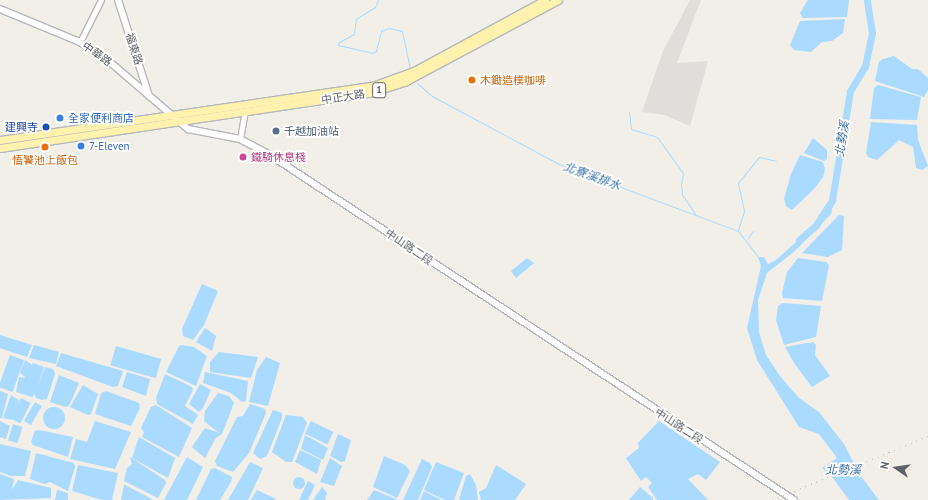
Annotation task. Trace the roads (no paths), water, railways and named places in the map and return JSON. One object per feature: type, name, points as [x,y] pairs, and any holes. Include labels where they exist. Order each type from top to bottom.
[{"type":"main road","name":"中正大路","points":[[174,116],[372,86],[414,71],[545,0]]},
{"type":"main road","name":"中正大路","points":[[180,122],[351,96],[406,81],[558,0]]},
{"type":"main road","name":"1","points":[[0,140],[174,116]]},
{"type":"main road","name":"1","points":[[0,148],[180,122]]},
{"type":"street","points":[[80,42],[101,0]]},
{"type":"street","name":"福東路","points":[[118,0],[150,97]]},
{"type":"street","name":"中華路","points":[[0,10],[80,42],[104,57],[180,122]]},
{"type":"street","points":[[240,139],[246,112]]},
{"type":"street","name":"中山路二段","points":[[180,122],[188,129],[240,139],[270,155],[794,500]]},
{"type":"water","points":[[808,0],[849,0],[847,17],[803,18],[800,13]]},
{"type":"water","points":[[845,19],[843,33],[832,41],[822,42],[811,52],[794,50],[790,45],[800,21]]},
{"type":"water","points":[[894,56],[912,69],[918,69],[928,78],[928,90],[924,97],[875,81],[879,62],[883,59]]},
{"type":"water","points":[[878,85],[921,97],[917,120],[870,119],[874,88]]},
{"type":"water","points":[[871,122],[917,125],[918,140],[928,166],[922,170],[916,168],[913,147],[899,140],[877,160],[868,157],[866,153]]},
{"type":"water","points":[[813,138],[827,150],[827,159],[824,161],[804,153]]},
{"type":"water","points":[[800,155],[823,162],[825,169],[823,177],[815,188],[792,210],[786,206],[784,199],[791,174]]},
{"type":"water","name":"北勢溪","points":[[829,199],[834,201],[831,214],[796,250],[767,273],[758,300],[759,332],[766,355],[780,376],[799,398],[819,412],[844,444],[860,475],[879,500],[849,500],[830,474],[822,468],[837,458],[819,434],[799,427],[757,360],[747,328],[761,266],[758,257],[764,257],[768,264],[776,260],[826,215],[831,208]]},
{"type":"water","points":[[839,215],[844,216],[842,250],[828,257],[802,253]]},
{"type":"water","points":[[527,258],[534,263],[516,278],[511,271]]},
{"type":"water","points":[[798,258],[826,262],[829,265],[822,301],[783,298],[782,293],[787,272]]},
{"type":"water","points":[[202,284],[218,291],[204,325],[193,340],[183,336],[182,329]]},
{"type":"water","points":[[783,303],[821,306],[816,337],[784,345],[776,320],[778,306]]},
{"type":"water","points":[[205,328],[216,336],[212,351],[196,342]]},
{"type":"water","points":[[0,335],[32,345],[27,357],[0,348]]},
{"type":"water","points":[[813,342],[816,345],[815,355],[830,376],[812,387],[794,363],[785,347]]},
{"type":"water","points":[[34,345],[59,352],[56,364],[29,358]]},
{"type":"water","points":[[116,346],[161,359],[156,378],[110,365]]},
{"type":"water","points":[[179,346],[194,347],[207,356],[196,386],[166,372]]},
{"type":"water","points":[[219,352],[258,357],[251,378],[210,372],[210,362]]},
{"type":"water","points":[[61,353],[123,371],[118,386],[113,387],[56,366]]},
{"type":"water","points":[[10,355],[24,360],[12,392],[0,388],[0,382]]},
{"type":"water","points":[[266,357],[280,363],[268,406],[249,402],[257,370]]},
{"type":"water","points":[[25,360],[32,365],[33,363],[44,367],[38,386],[45,367],[53,369],[55,374],[47,399],[42,400],[36,398],[35,394],[32,397],[16,392],[19,377],[26,378],[20,373]]},
{"type":"water","points":[[127,372],[150,379],[146,396],[122,387]]},
{"type":"water","points":[[205,372],[248,381],[246,401],[242,402],[231,393],[203,383]]},
{"type":"water","points":[[165,374],[192,387],[193,390],[185,406],[198,415],[193,424],[157,404],[156,398]]},
{"type":"water","points":[[59,375],[79,383],[69,406],[66,407],[50,402]]},
{"type":"water","points":[[200,384],[211,390],[203,408],[199,412],[189,404]]},
{"type":"water","points":[[83,385],[98,394],[91,414],[88,415],[70,407]]},
{"type":"water","points":[[0,391],[8,394],[2,418],[0,418]]},
{"type":"water","points":[[106,391],[139,403],[140,408],[131,426],[95,414],[101,393]]},
{"type":"water","points":[[218,393],[229,396],[234,403],[222,434],[216,438],[205,458],[192,447],[205,428],[219,433],[204,421],[205,411]]},
{"type":"water","points":[[11,395],[19,400],[13,420],[3,418]]},
{"type":"water","points":[[21,398],[31,403],[20,423],[11,418]]},
{"type":"water","points":[[35,402],[42,406],[31,425],[24,421]]},
{"type":"water","points":[[250,404],[265,409],[266,413],[249,453],[233,472],[217,466],[215,461],[237,417],[243,416]]},
{"type":"water","points":[[156,405],[192,428],[179,457],[142,437],[144,432],[141,428],[151,407]]},
{"type":"water","points":[[54,407],[62,410],[65,418],[62,426],[54,429],[46,426],[43,418],[46,410]]},
{"type":"water","points":[[273,410],[282,413],[282,418],[267,456],[260,459],[253,453]]},
{"type":"water","points":[[286,415],[303,417],[307,423],[292,462],[286,462],[272,452]]},
{"type":"water","points":[[0,421],[10,426],[6,439],[0,437]]},
{"type":"water","points":[[95,421],[131,432],[115,469],[70,459],[76,439],[87,442]]},
{"type":"water","points":[[311,421],[333,432],[327,445],[305,434]]},
{"type":"water","points":[[659,421],[720,462],[706,480],[698,474],[688,479],[708,500],[657,500],[648,487],[652,483],[646,477],[641,481],[626,458],[639,448],[638,443]]},
{"type":"water","points":[[13,424],[23,427],[18,443],[8,440]]},
{"type":"water","points":[[39,430],[73,437],[68,457],[33,445],[31,442],[35,431]]},
{"type":"water","points":[[338,434],[351,440],[345,461],[341,462],[330,456]]},
{"type":"water","points":[[305,435],[328,448],[323,460],[301,449]]},
{"type":"water","points":[[139,437],[175,458],[168,478],[132,458]]},
{"type":"water","points":[[0,444],[31,451],[25,476],[11,476],[0,472]]},
{"type":"water","points":[[300,450],[321,460],[317,474],[295,462]]},
{"type":"water","points":[[36,453],[74,463],[75,467],[68,491],[50,482],[45,484],[30,479]]},
{"type":"water","points":[[384,456],[405,465],[410,471],[397,498],[373,487]]},
{"type":"water","points":[[130,457],[165,480],[166,483],[158,498],[124,481],[127,468],[132,464]]},
{"type":"water","points":[[187,457],[203,467],[187,500],[164,500]]},
{"type":"water","points":[[330,458],[342,466],[334,486],[320,482]]},
{"type":"water","points":[[422,459],[430,463],[432,467],[418,500],[403,500]]},
{"type":"water","points":[[250,462],[263,468],[248,500],[228,500]]},
{"type":"water","points":[[436,462],[464,473],[454,500],[445,500],[424,490]]},
{"type":"water","points":[[78,465],[118,473],[112,500],[102,500],[72,491]]},
{"type":"water","points":[[496,465],[526,484],[515,500],[481,500],[479,492],[486,488]]},
{"type":"water","points":[[215,468],[232,477],[231,482],[220,500],[196,500],[211,469]]},
{"type":"water","points":[[0,474],[14,479],[12,490],[18,480],[51,488],[51,498],[0,500]]},
{"type":"water","points":[[470,474],[476,485],[478,500],[459,500],[466,476]]},
{"type":"water","points":[[297,477],[301,477],[305,483],[301,489],[297,489],[293,485],[293,481]]},
{"type":"water","points":[[308,481],[315,485],[308,500],[299,500]]},
{"type":"water","points":[[125,485],[154,500],[121,500]]},
{"type":"water","points":[[322,487],[327,493],[325,500],[313,500]]},
{"type":"water","points":[[640,487],[653,498],[653,500],[629,500]]},
{"type":"water","points":[[57,490],[68,493],[68,500],[55,500]]},
{"type":"water","points":[[257,490],[276,499],[251,500]]},
{"type":"water","points":[[374,490],[396,499],[397,500],[367,500]]},
{"type":"water","points":[[424,491],[442,500],[420,500]]},
{"type":"waterway","name":"北寮溪排水","points":[[378,0],[375,7],[356,19],[354,34],[339,42],[338,45],[373,53],[376,51],[381,31],[389,28],[402,31],[410,68]]},
{"type":"waterway","name":"北勢溪","points":[[799,240],[816,225],[832,200],[850,91],[865,66],[872,33],[867,0]]},
{"type":"waterway","name":"北寮溪排水","points":[[417,83],[432,96],[559,164],[738,231],[758,257]]},
{"type":"waterway","points":[[629,112],[631,129],[657,137],[683,173],[681,184],[682,194],[695,214]]},
{"type":"waterway","points":[[738,230],[744,211],[738,183],[759,157],[776,161]]},
{"type":"waterway","points":[[748,238],[753,231]]},
{"type":"railway","points":[[772,500],[928,436]]},
{"type":"place","name":"木鋤造樸咖啡","points":[[472,80]]},
{"type":"place","name":"全家便利商店","points":[[60,118]]},
{"type":"place","name":"建興寺","points":[[46,127]]},
{"type":"place","name":"千越加油站","points":[[276,131]]},
{"type":"place","name":"7-Eleven","points":[[81,146]]},
{"type":"place","name":"悟饕池上飯包","points":[[45,147]]},
{"type":"place","name":"鐵騎休息棧","points":[[243,157]]}]
